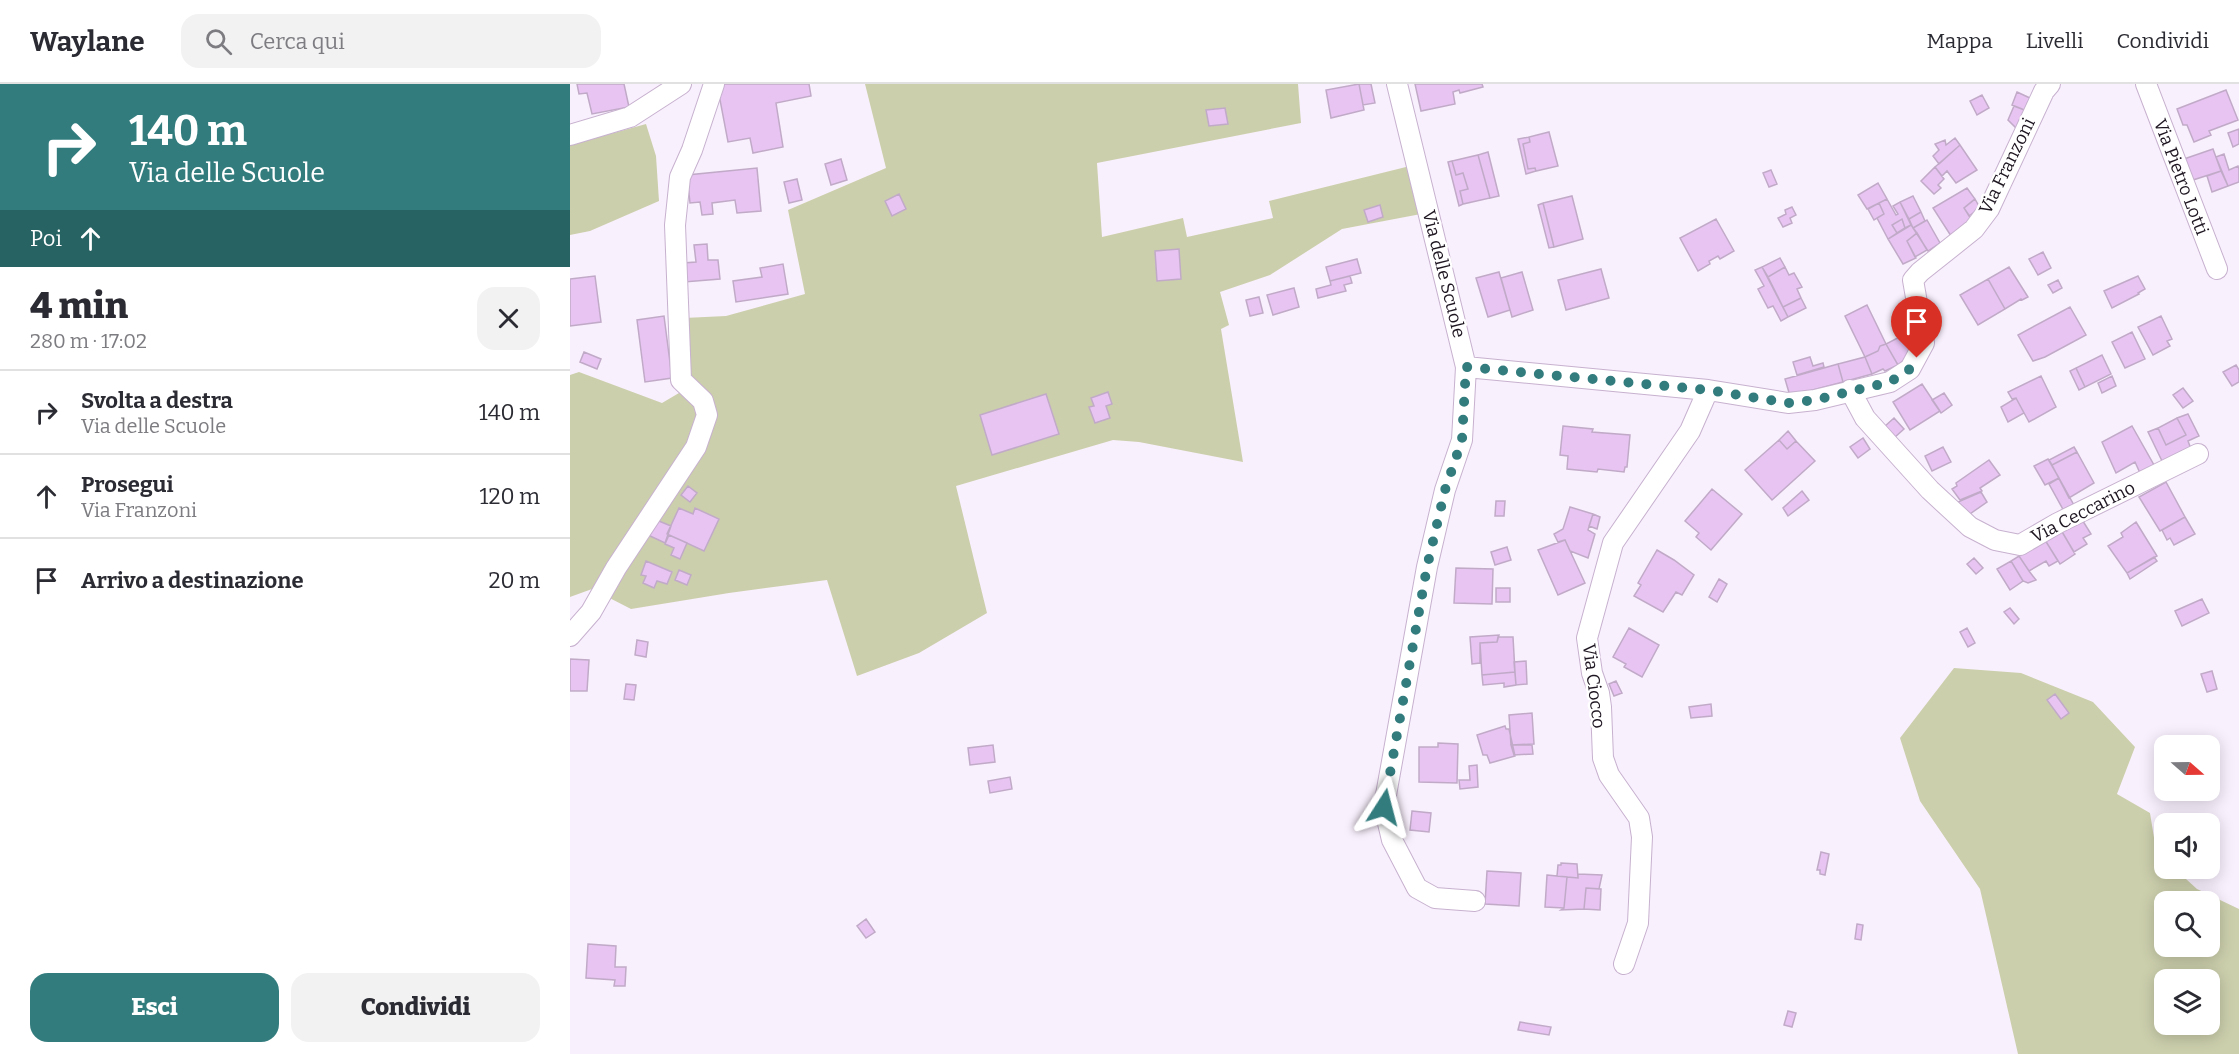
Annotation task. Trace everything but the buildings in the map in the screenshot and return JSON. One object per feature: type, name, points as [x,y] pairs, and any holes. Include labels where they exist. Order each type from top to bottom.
[{"type":"street","points":[[570,135],[630,117],[681,84]]},
{"type":"street","points":[[570,636],[591,612],[616,568],[696,447],[707,415],[703,401],[681,380],[675,225],[680,177],[692,150],[714,84]]},
{"type":"street","name":"Via delle Scuole","points":[[1397,84],[1466,367],[1462,440],[1445,490],[1427,567],[1384,807],[1392,840],[1417,888],[1435,898],[1475,901]]},
{"type":"street","name":"Via Franzoni","points":[[1850,390],[1890,382],[1910,369],[1924,343],[1913,280],[1974,229],[1984,216],[2044,91],[2050,84]]},
{"type":"street","name":"Via Pietro Lotti","points":[[2146,84],[2217,269]]},
{"type":"street","points":[[1466,367],[1708,390],[1788,403],[1815,400],[1850,390]]},
{"type":"street","name":"Via Ciocco","points":[[1624,963],[1638,923],[1642,837],[1639,819],[1609,775],[1603,758],[1601,707],[1592,673],[1587,638],[1613,543],[1690,431],[1708,390]]},
{"type":"street","name":"Via Ceccarino","points":[[1850,390],[1865,418],[1930,490],[1970,527],[1995,540],[2020,544],[2198,454]]},
{"type":"green space","points":[[865,84],[1298,84],[1301,123],[1097,163],[1102,237],[1183,218],[1187,237],[1273,218],[1269,201],[1410,166],[1421,214],[1342,229],[1270,275],[1220,292],[1229,325],[1221,329],[1243,462],[1139,442],[1113,440],[956,486],[987,613],[919,653],[857,676],[827,580],[631,609],[592,589],[570,597],[570,375],[579,372],[662,403],[696,383],[687,374],[684,318],[726,316],[805,294],[788,210],[886,168]]},
{"type":"green space","points":[[646,124],[656,156],[659,201],[590,231],[570,235],[570,145]]},
{"type":"green space","points":[[1954,668],[2021,673],[2093,702],[2135,747],[2117,794],[2150,813],[2154,838],[2154,879],[2186,879],[2201,891],[2154,891],[2154,957],[2220,957],[2220,900],[2239,909],[2239,1054],[2018,1054],[1980,889],[1920,801],[1900,738]]},
{"type":"route","points":[[1384,807],[1427,567],[1445,490],[1462,440],[1466,367],[1708,390],[1788,403],[1815,400],[1890,382],[1910,369],[1917,358]]}]
